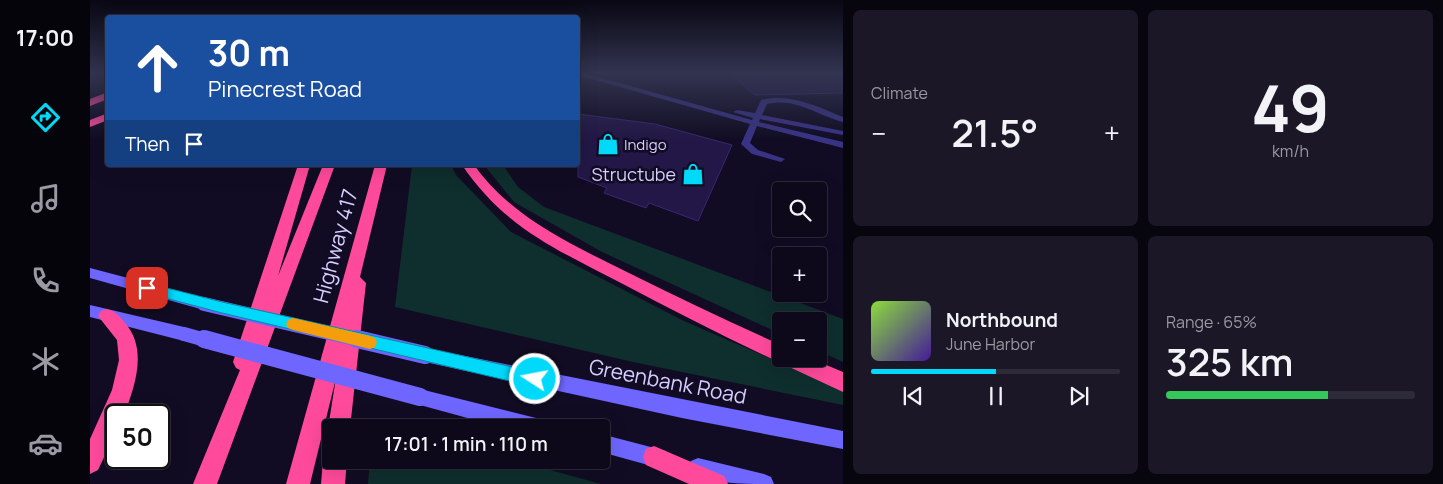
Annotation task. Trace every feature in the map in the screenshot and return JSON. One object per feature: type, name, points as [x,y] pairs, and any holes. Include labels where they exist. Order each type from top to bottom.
[{"type":"highway","points":[[90,103],[105,97]]},
{"type":"highway","points":[[90,124],[105,117]]},
{"type":"highway","points":[[204,484],[303,167]]},
{"type":"highway","points":[[204,484],[328,167]]},
{"type":"highway","name":"Highway 417","points":[[298,484],[380,167]]},
{"type":"highway","points":[[469,167],[490,195],[530,228],[666,300],[772,350]]},
{"type":"highway","points":[[340,419],[367,218]]},
{"type":"highway","points":[[90,462],[116,403],[129,358],[128,345],[123,332],[98,314]]},
{"type":"highway","points":[[810,367],[843,382]]},
{"type":"highway","points":[[654,456],[716,484]]},
{"type":"highway","points":[[333,484],[335,469]]},
{"type":"main road","name":"Greenbank Road","points":[[90,273],[204,304],[425,355],[645,402],[843,440]]},
{"type":"main road","points":[[98,314],[184,334],[505,419]]},
{"type":"main road","points":[[610,445],[764,484]]},
{"type":"lane","points":[[658,96],[843,145]]},
{"type":"lane","points":[[781,159],[755,152],[745,144],[754,120],[764,102],[781,100],[804,104],[843,120]]},
{"type":"lane","points":[[754,120],[843,133]]},
{"type":"green space","points":[[412,167],[452,167],[456,175],[511,232],[684,321],[772,359],[772,367],[790,367],[843,390],[843,405],[633,362],[395,307]]},
{"type":"green space","points":[[486,167],[504,167],[518,187],[544,207],[772,292],[772,302],[798,302],[824,312],[772,312],[772,330],[602,252],[514,202]]},
{"type":"green space","points":[[827,313],[843,319],[843,362],[827,355]]},
{"type":"green space","points":[[369,469],[547,469],[601,484],[368,484]]},
{"type":"building","points":[[580,114],[655,124],[732,145],[698,221],[649,203],[646,208],[604,193],[607,188],[578,177],[578,167],[580,167]]},
{"type":"slow traffic","points":[[293,324],[370,342]]},
{"type":"place","name":"Indigo","points":[[608,144]]},
{"type":"place","name":"Structube","points":[[693,174]]},
{"type":"route","points":[[147,288],[222,308],[462,364],[535,379]]}]
